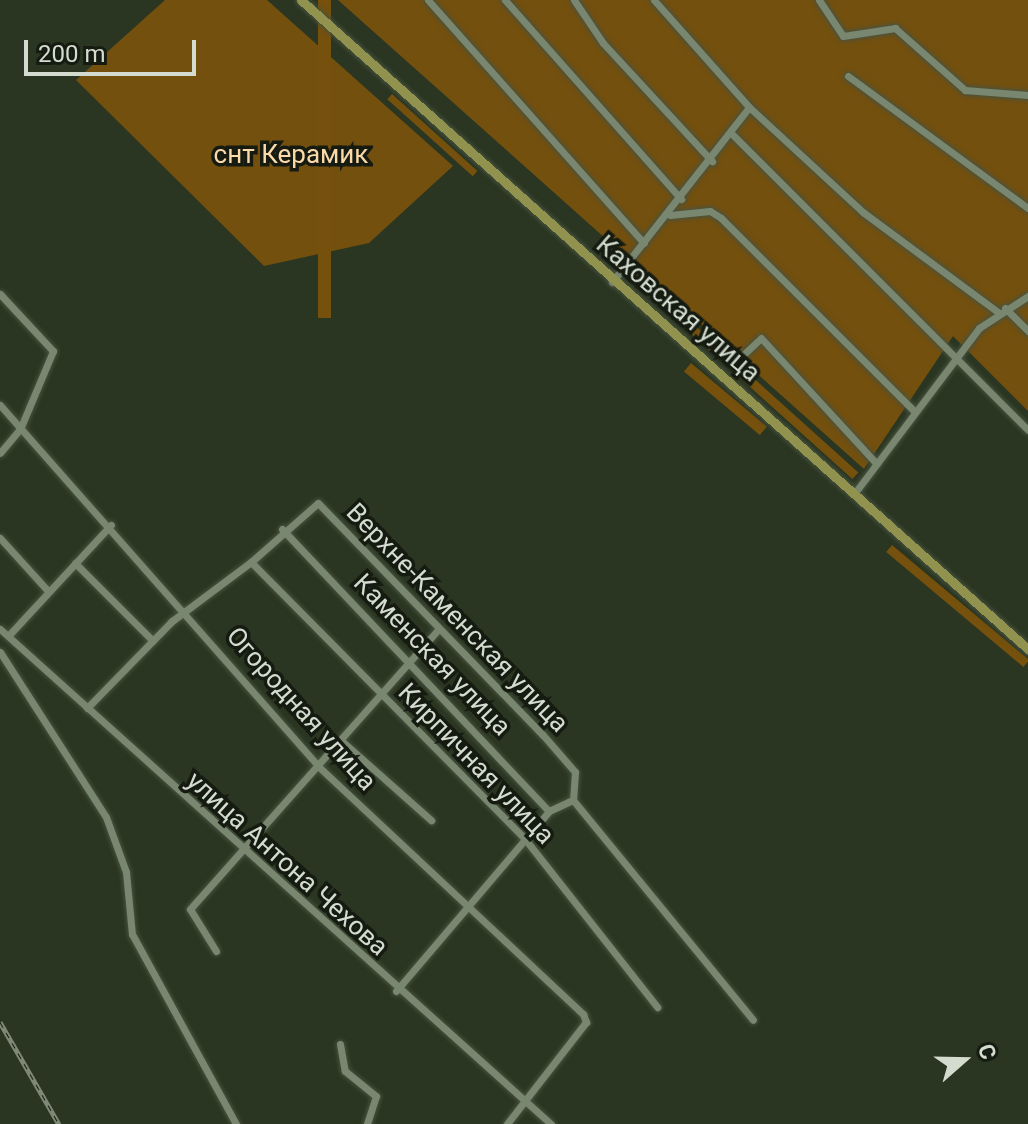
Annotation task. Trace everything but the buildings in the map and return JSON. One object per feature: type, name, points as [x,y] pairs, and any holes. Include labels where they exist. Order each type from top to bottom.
[{"type":"main road","name":"Каховская улица","points":[[304,1],[612,282],[1028,649]]},
{"type":"street","points":[[428,0],[644,243]]},
{"type":"street","points":[[505,0],[681,199]]},
{"type":"street","points":[[574,0],[603,43],[712,161]]},
{"type":"street","points":[[654,0],[749,107],[864,213],[1028,331]]},
{"type":"street","points":[[819,0],[843,36],[895,28],[965,90],[1028,95]]},
{"type":"street","points":[[848,76],[1028,208]]},
{"type":"street","points":[[612,282],[733,135],[749,107]]},
{"type":"street","points":[[733,135],[1028,430]]},
{"type":"street","points":[[670,215],[710,211],[721,218],[914,411]]},
{"type":"street","points":[[0,294],[53,351],[20,429],[0,453]]},
{"type":"street","points":[[854,494],[954,357],[1002,310],[1028,296]]},
{"type":"street","points":[[744,354],[761,338],[877,464]]},
{"type":"street","name":"Огородная улица","points":[[0,405],[186,610],[319,767],[580,1010],[584,1024],[523,1100]]},
{"type":"street","name":"Верхне-Каменская улица","points":[[87,708],[186,610],[251,562],[282,529],[318,503],[437,631],[569,765],[577,780],[573,800]]},
{"type":"street","points":[[9,635],[111,525]]},
{"type":"street","name":"Каменская улица","points":[[282,529],[549,811]]},
{"type":"street","points":[[0,538],[48,591]]},
{"type":"street","name":"Кирпичная улица","points":[[251,562],[525,839],[657,1007]]},
{"type":"street","points":[[75,563],[153,641]]},
{"type":"street","name":"улица Антона Чехова","points":[[0,629],[396,991],[551,1124]]},
{"type":"street","points":[[216,951],[190,909],[383,698],[437,631]]},
{"type":"street","points":[[0,652],[106,817],[126,872],[132,934],[236,1124]]},
{"type":"street","points":[[343,742],[431,820]]},
{"type":"street","points":[[396,991],[549,811],[573,800],[753,1020]]},
{"type":"street","points":[[340,1044],[345,1071],[376,1096],[367,1124]]},
{"type":"street","points":[[507,1124],[523,1100]]},
{"type":"green space","name":"снт Керамик","points":[[165,0],[267,0],[453,166],[369,243],[264,266],[76,80]]},
{"type":"green space","points":[[338,0],[1028,0],[1028,411],[953,336],[864,469]]},
{"type":"shaded area","points":[[318,0],[331,0],[331,318],[318,318]]},
{"type":"shaded area","points":[[392,94],[477,171],[473,176],[387,99]]},
{"type":"shaded area","points":[[628,265],[858,472],[852,479],[622,272]]},
{"type":"shaded area","points":[[691,363],[767,427],[760,435],[684,371]]},
{"type":"shaded area","points":[[892,545],[1028,659],[1023,667],[886,552]]},
{"type":"railway","points":[[0,1022],[59,1124]]}]
